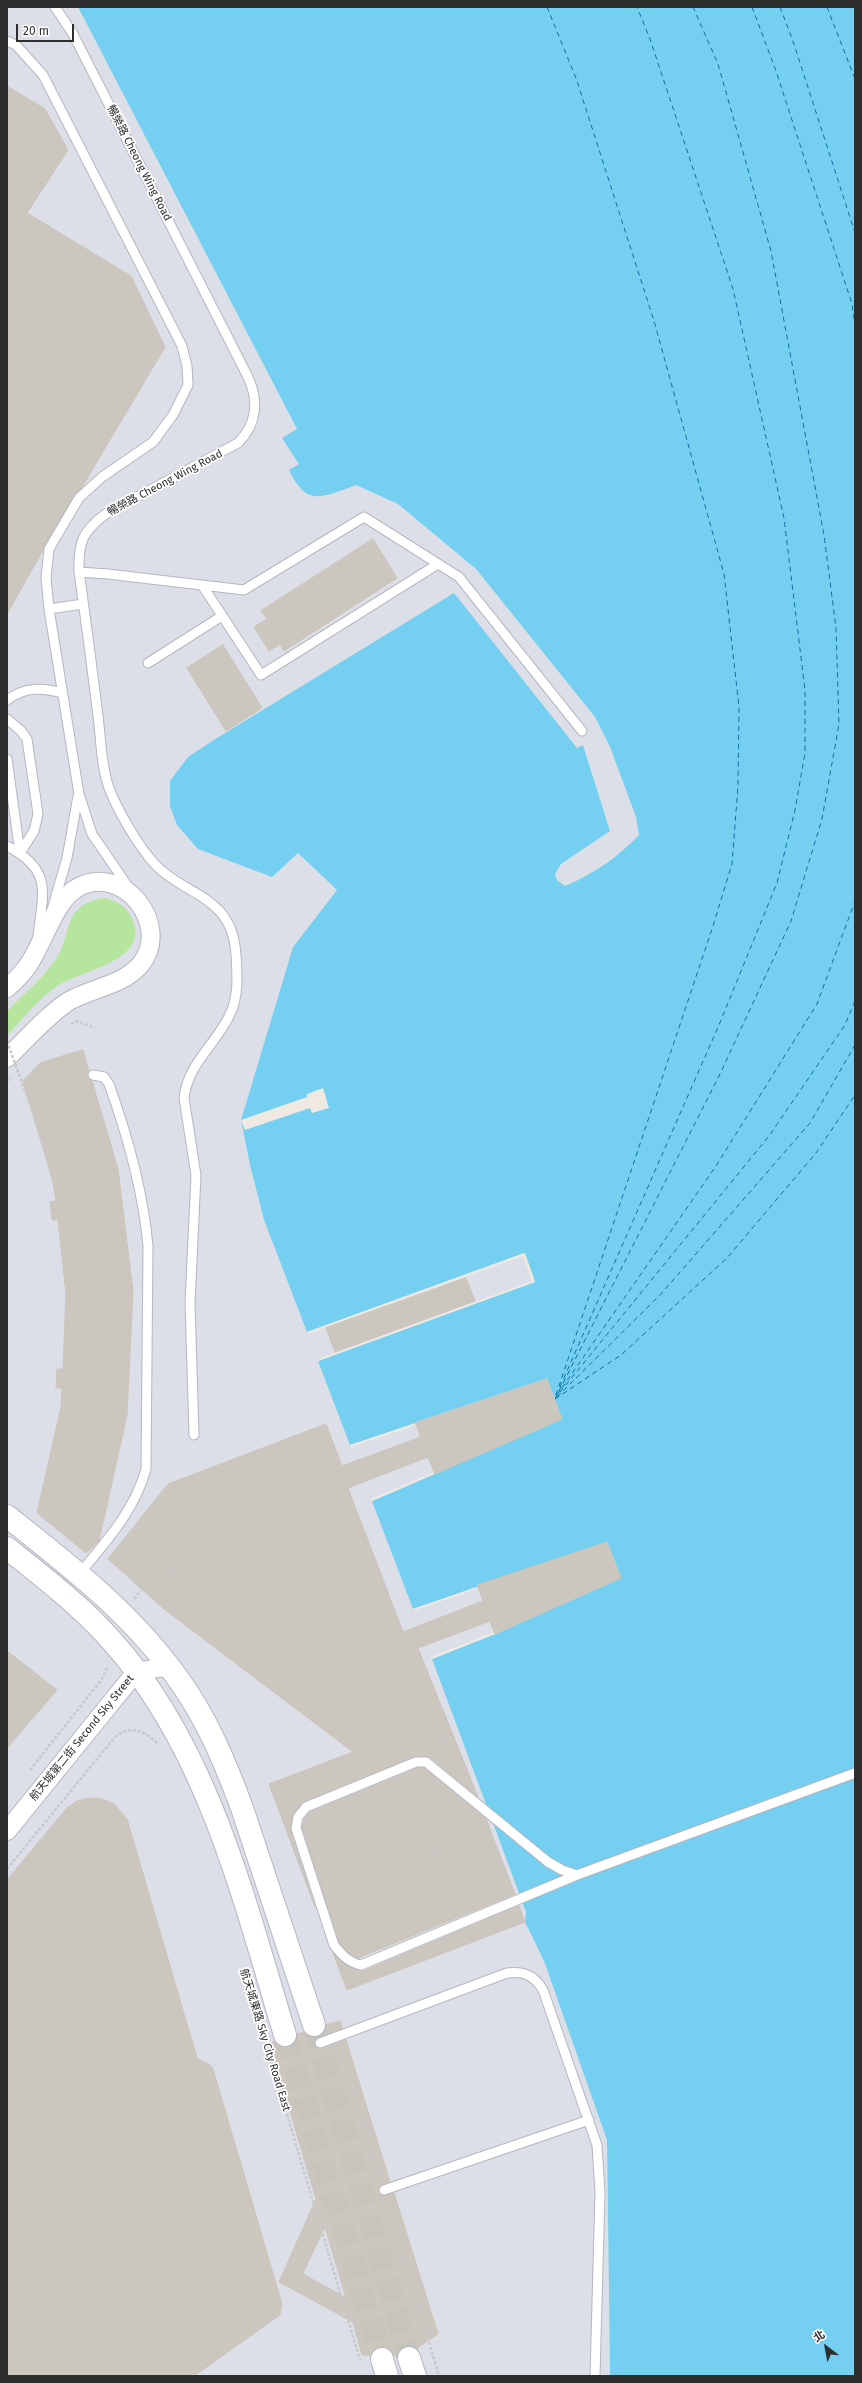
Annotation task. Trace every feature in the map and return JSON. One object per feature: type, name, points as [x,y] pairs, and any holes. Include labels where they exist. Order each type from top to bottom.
[{"type":"street","points":[[7,988],[28,965],[65,899],[78,887],[97,882],[116,885],[135,896],[147,915],[150,926],[149,946],[142,963],[127,976],[81,995],[57,1010],[7,1058]]},
{"type":"street","points":[[7,1516],[113,1604],[170,1666],[197,1708],[230,1774],[255,1843],[317,2034]]},
{"type":"street","name":"航天城東路 Sky City Road East","points":[[7,1548],[99,1627],[136,1672],[176,1735],[196,1772],[213,1812],[254,1930],[276,2040]]},
{"type":"street","name":"航天城第二街 Second Sky Street","points":[[7,1831],[136,1672],[170,1666]]},
{"type":"lane","name":"暢榮路 Cheong Wing Road","points":[[55,7],[73,34],[248,377],[255,402],[254,416],[249,430],[238,443],[97,520],[80,542],[78,550],[79,572],[109,788],[141,846],[155,865],[166,875],[206,899],[226,918],[235,946],[237,981],[232,1011],[221,1030],[193,1068],[185,1088],[184,1098],[196,1175],[190,1303],[194,1435]]},
{"type":"lane","points":[[7,42],[16,45],[43,75],[182,346],[187,366],[188,385],[173,415],[153,442],[102,477],[79,498],[49,549],[46,578],[49,609],[79,794],[92,834],[135,896]]},
{"type":"lane","points":[[79,572],[244,590],[364,517],[459,577],[582,731]]},
{"type":"lane","points":[[202,585],[261,675],[438,564]]},
{"type":"lane","points":[[49,609],[84,604]]},
{"type":"lane","points":[[148,663],[222,616]]},
{"type":"lane","points":[[7,700],[30,689],[46,688],[62,693]]},
{"type":"lane","points":[[7,719],[21,731],[27,739],[38,814],[34,831],[20,853]]},
{"type":"lane","points":[[7,759],[20,853]]},
{"type":"lane","points":[[40,943],[67,858],[79,794]]},
{"type":"lane","points":[[7,846],[32,862],[40,874],[43,892],[40,943]]},
{"type":"lane","points":[[78,1574],[130,1510],[140,1490],[146,1469],[148,1246],[145,1214],[135,1167],[109,1084],[104,1077],[93,1075]]},
{"type":"lane","points":[[577,1875],[562,1870],[548,1862],[426,1762],[416,1762],[306,1807],[298,1817],[296,1828],[334,1945],[343,1956],[352,1963],[361,1965],[577,1875],[855,1773]]},
{"type":"lane","points":[[317,2034],[507,1973],[518,1972],[528,1974],[537,1981],[543,1990],[597,2145],[600,2168],[595,2376]]},
{"type":"lane","points":[[384,2190],[589,2120]]},
{"type":"path","points":[[7,1041],[44,1144]]},
{"type":"path","points":[[345,1516],[350,1529]]},
{"type":"path","points":[[216,1539],[225,1527]]},
{"type":"path","points":[[165,1577],[179,1559]]},
{"type":"path","points":[[133,1601],[141,1590]]},
{"type":"path","name":"航天城第二街 Second Sky Street","points":[[26,1775],[102,1679],[107,1668],[104,1662]]},
{"type":"path","points":[[413,1676],[418,1689]]},
{"type":"path","points":[[7,1869],[115,1737],[128,1730],[135,1729],[145,1732],[160,1747]]},
{"type":"path","points":[[438,1731],[451,1761]]},
{"type":"path","points":[[431,1843],[441,1866]]},
{"type":"path","name":"航天城東路 Sky City Road East","points":[[276,2040],[377,2367]]},
{"type":"shaded area","points":[[7,7],[78,7],[297,429],[323,497],[356,485],[398,504],[476,569],[595,717],[610,747],[636,817],[639,835],[631,844],[584,878],[565,886],[557,880],[555,874],[561,864],[610,831],[583,745],[298,853],[337,890],[293,947],[241,1120],[250,1165],[264,1220],[307,1332],[525,1253],[535,1282],[547,1379],[477,1585],[621,1578],[432,1659],[526,1912],[525,1922],[544,1961],[607,2140],[610,2376],[7,2376]]},
{"type":"green space","points":[[104,898],[122,905],[131,916],[135,935],[131,946],[122,955],[110,963],[57,986],[50,991],[7,1035],[7,1011],[38,981],[54,962],[60,952],[74,914],[80,907]]},
{"type":"water","points":[[78,7],[855,7],[855,2376],[610,2376],[607,2140],[544,1961],[525,1922],[526,1912],[432,1659],[495,1634],[621,1578],[607,1542],[413,1609],[372,1501],[562,1419],[547,1379],[350,1445],[318,1361],[535,1282],[524,1253],[307,1332],[264,1220],[250,1165],[241,1120],[293,947],[337,890],[298,853],[272,877],[198,849],[177,825],[170,806],[170,781],[188,757],[454,593],[577,748],[583,745],[610,831],[561,864],[555,874],[557,880],[565,886],[575,882],[595,871],[614,857],[639,835],[636,817],[610,747],[595,717],[476,569],[398,504],[356,485],[325,496],[309,495],[302,490],[296,482],[289,470],[299,464],[282,438],[297,429]]},
{"type":"pier","points":[[323,1088],[329,1108],[312,1113],[310,1108],[245,1130],[241,1120],[307,1097],[307,1094]]},
{"type":"pier","points":[[525,1253],[535,1282],[318,1361],[318,1359],[532,1281],[523,1256],[308,1334],[307,1332]]},
{"type":"pier","points":[[547,1379],[562,1419],[372,1501],[371,1499],[560,1418],[546,1382],[351,1447],[350,1445]]},
{"type":"pier","points":[[607,1542],[621,1578],[495,1634],[432,1659],[431,1657],[494,1632],[606,1544],[413,1611],[413,1609]]},
{"type":"building","points":[[7,86],[45,109],[68,150],[27,213],[131,276],[165,347],[82,487],[74,495],[7,614]]},
{"type":"building","points":[[373,539],[397,578],[284,651],[280,644],[269,651],[254,627],[267,619],[261,611]]},
{"type":"building","points":[[223,645],[262,708],[226,731],[187,668]]},
{"type":"building","points":[[83,1050],[89,1071],[87,1077],[92,1081],[118,1169],[133,1292],[127,1415],[99,1541],[86,1553],[37,1513],[61,1407],[62,1388],[56,1388],[57,1369],[63,1369],[66,1294],[58,1220],[52,1220],[50,1202],[56,1201],[53,1182],[23,1081],[40,1063]]},
{"type":"building","points":[[466,1278],[475,1301],[335,1352],[326,1328]]},
{"type":"building","points":[[547,1379],[562,1419],[435,1474],[428,1457],[348,1488],[403,1632],[483,1601],[477,1585],[607,1542],[621,1578],[495,1634],[490,1621],[418,1648],[478,1797],[430,1757],[416,1756],[303,1802],[293,1814],[290,1829],[315,1907],[269,1784],[353,1752],[164,1609],[108,1559],[168,1484],[326,1424],[342,1466],[421,1437],[415,1423]]},
{"type":"building","points":[[7,1651],[57,1690],[7,1748]]},
{"type":"building","points":[[417,1768],[424,1768],[486,1819],[515,1894],[358,1958],[349,1953],[339,1942],[302,1828],[304,1820],[310,1812]]},
{"type":"building","points":[[89,1798],[102,1799],[114,1804],[127,1819],[197,2058],[210,2065],[213,2069],[282,2304],[280,2315],[194,2376],[7,2376],[7,1880],[67,1808],[77,1801]]},
{"type":"building","points":[[519,1906],[525,1922],[347,1990],[333,1953],[346,1965],[363,1971]]},
{"type":"building","points":[[340,2021],[342,2028],[318,2038],[314,2045],[317,2048],[322,2049],[346,2040],[390,2182],[380,2186],[378,2192],[383,2196],[394,2193],[438,2334],[417,2348],[405,2346],[399,2350],[397,2357],[385,2347],[378,2347],[370,2355],[362,2355],[353,2322],[279,2282],[316,2199],[270,2043],[275,2041],[282,2047],[289,2047],[294,2043],[297,2034],[304,2032],[311,2037],[318,2037],[324,2033],[326,2025]],"holes":[[[325,2227],[346,2298],[303,2274]]]},
{"type":"ferry route","points":[[547,7],[576,78],[654,321],[724,574],[739,707],[738,786],[732,864],[712,929],[556,1395]]},
{"type":"ferry route","points":[[560,1387],[719,1025],[777,883],[795,810],[805,753],[805,690],[784,518],[733,289],[650,39],[637,7]]},
{"type":"ferry route","points":[[555,1399],[720,1074],[791,921],[822,819],[839,724],[836,628],[824,535],[771,251],[718,64],[693,7]]},
{"type":"ferry route","points":[[752,7],[776,71],[852,304],[855,325]]},
{"type":"ferry route","points":[[780,7],[793,41],[855,233]]},
{"type":"ferry route","points":[[827,7],[855,79]]},
{"type":"ferry route","points":[[557,1395],[716,1166],[817,1004],[855,901]]},
{"type":"ferry route","points":[[560,1392],[769,1136],[845,1025],[855,1001]]},
{"type":"ferry route","points":[[557,1397],[661,1294],[810,1123],[855,1045]]},
{"type":"ferry route","points":[[555,1399],[621,1355],[727,1258],[816,1153],[855,1095]]},
{"type":"tunnel","points":[[314,2025],[409,2358]]},
{"type":"tunnel","points":[[285,2035],[382,2359]]}]
